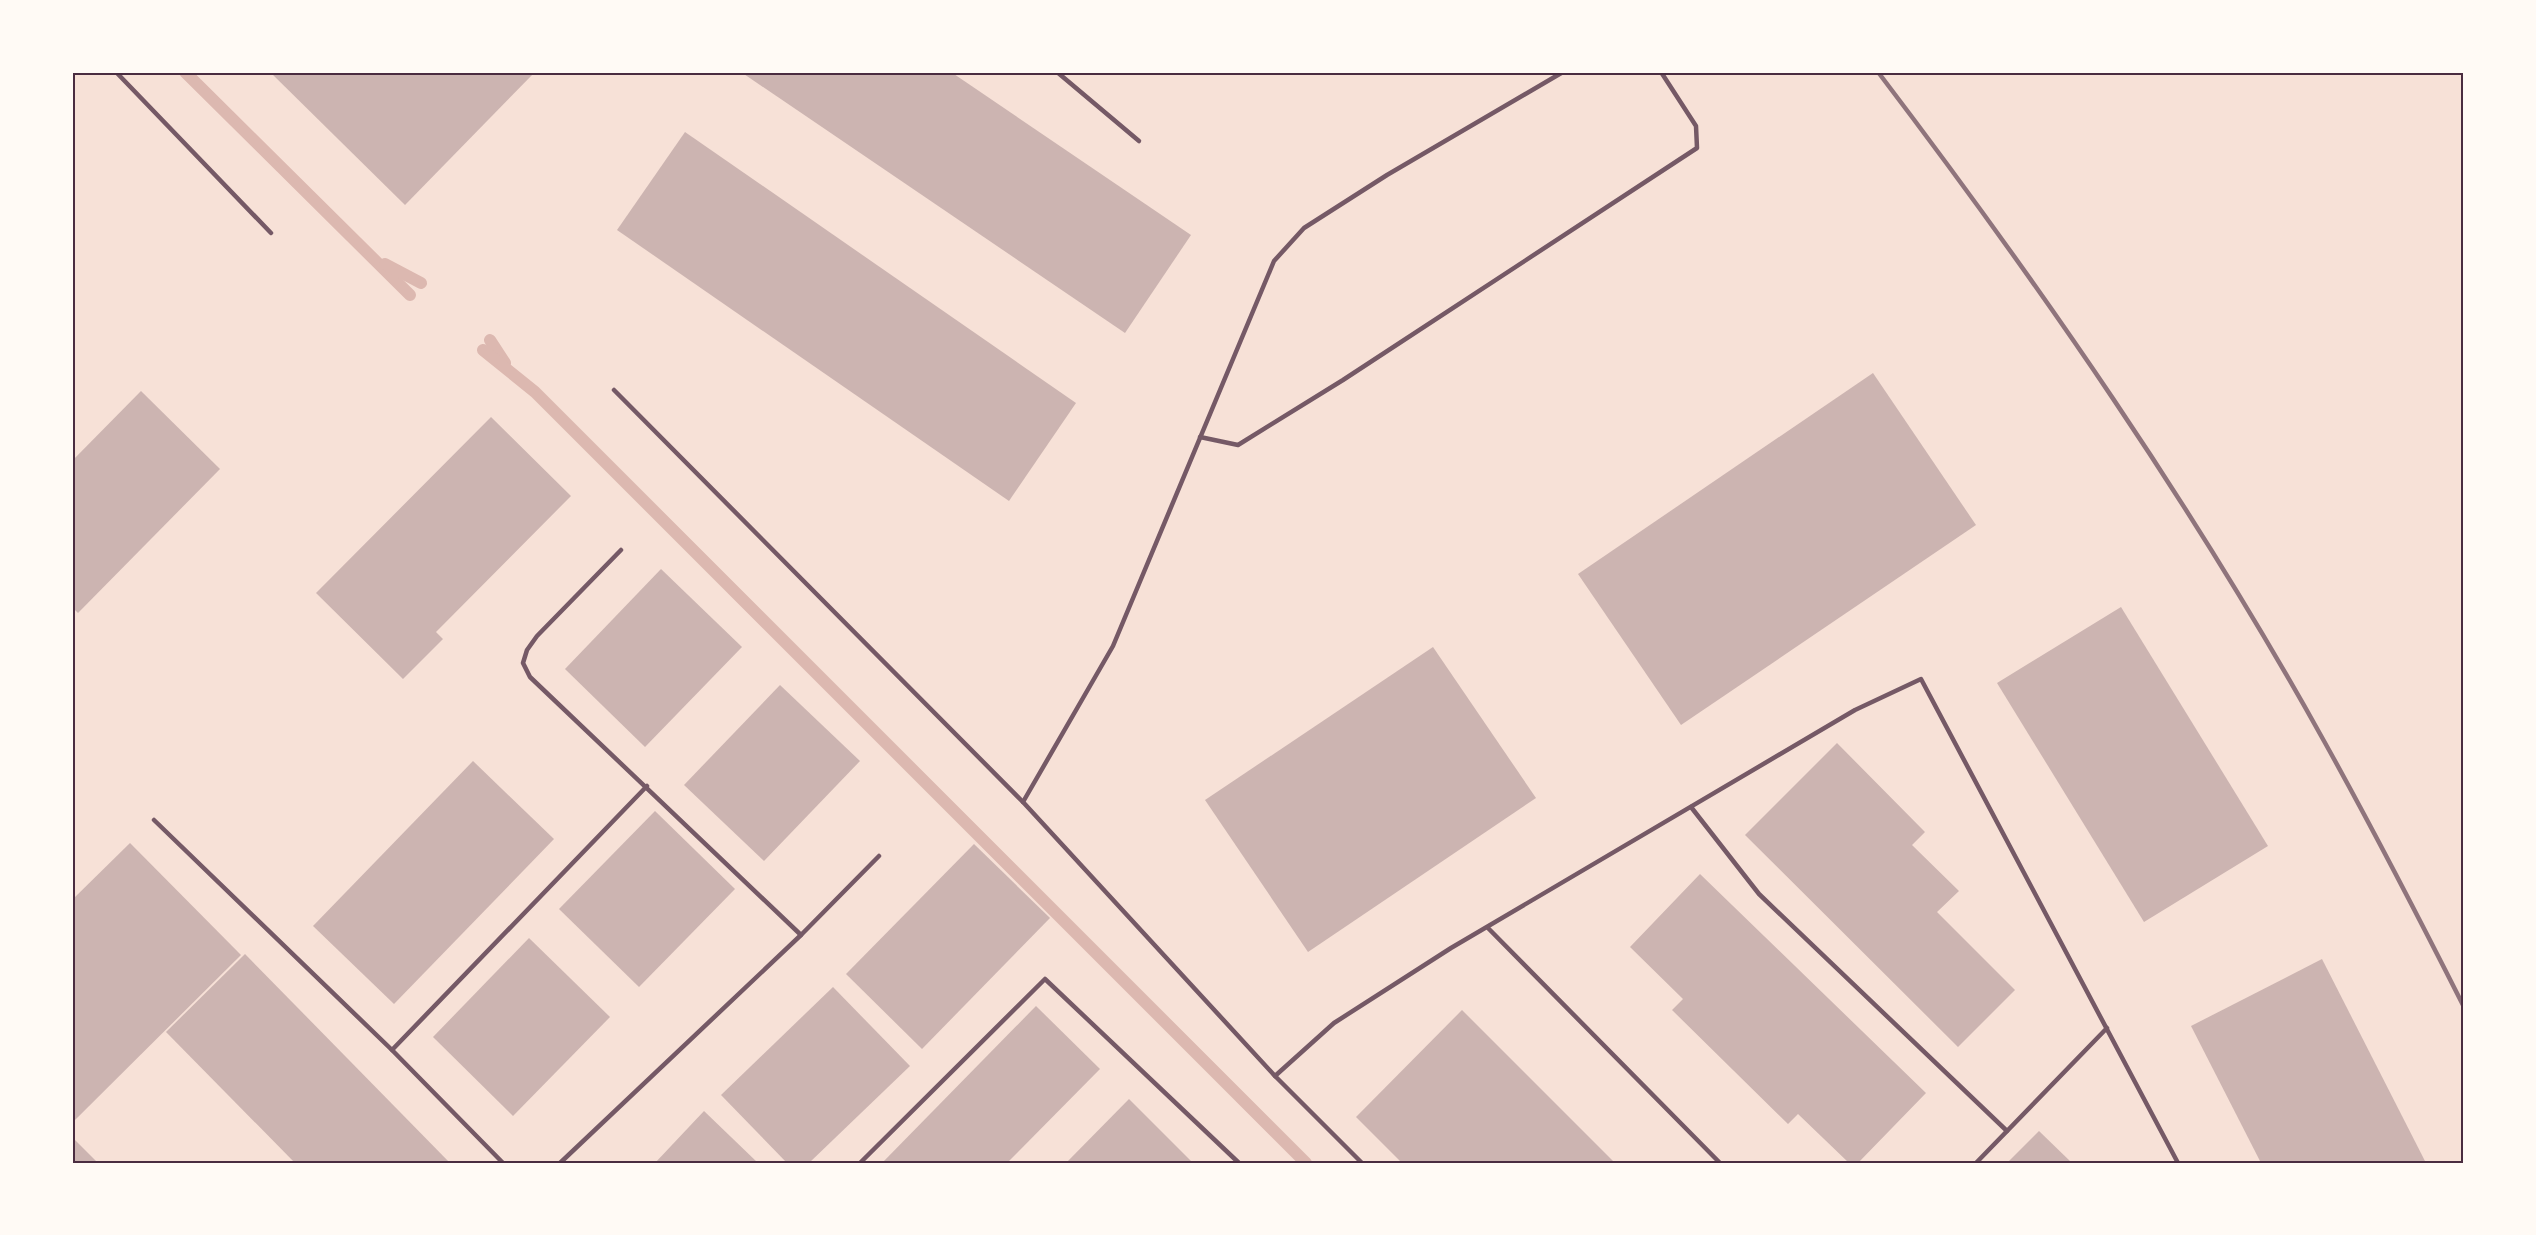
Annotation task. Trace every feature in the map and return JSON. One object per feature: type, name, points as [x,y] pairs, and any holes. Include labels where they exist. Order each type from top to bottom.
[{"type":"lane","points":[[116,72],[271,233]]},
{"type":"lane","points":[[1057,72],[1139,141]]},
{"type":"lane","points":[[1023,802],[1113,646],[1274,261],[1304,228],[1563,72]]},
{"type":"lane","points":[[1200,437],[1238,445],[1363,367],[1698,148],[1696,126],[1662,72]]},
{"type":"lane","points":[[614,390],[1023,802],[1275,1076],[1362,1163]]},
{"type":"lane","points":[[621,550],[537,636],[527,650],[523,663],[530,677],[801,935]]},
{"type":"lane","points":[[1275,1076],[1334,1023],[1451,948],[1855,710],[1921,679],[2178,1163]]},
{"type":"lane","points":[[392,1050],[647,786]]},
{"type":"lane","points":[[1691,807],[1759,894],[2007,1131]]},
{"type":"lane","points":[[154,820],[392,1050],[503,1163]]},
{"type":"lane","points":[[560,1163],[801,935],[879,856]]},
{"type":"lane","points":[[1488,928],[1720,1163]]},
{"type":"lane","points":[[860,1163],[1045,979],[1239,1163]]},
{"type":"lane","points":[[1976,1163],[2107,1028]]},
{"type":"building","points":[[270,72],[535,72],[405,205]]},
{"type":"building","points":[[741,72],[951,72],[1191,235],[1125,333]]},
{"type":"building","points":[[685,132],[1076,403],[1009,501],[617,230]]},
{"type":"building","points":[[1873,373],[1976,525],[1681,725],[1578,574]]},
{"type":"building","points":[[141,391],[220,469],[78,613],[72,607],[72,461]]},
{"type":"building","points":[[491,417],[571,496],[436,632],[443,639],[403,679],[316,593]]},
{"type":"building","points":[[661,569],[742,647],[645,747],[565,669]]},
{"type":"building","points":[[2121,607],[2268,846],[2144,922],[1997,683]]},
{"type":"building","points":[[1433,647],[1536,798],[1308,952],[1205,800]]},
{"type":"building","points":[[780,685],[860,761],[764,861],[684,785]]},
{"type":"building","points":[[1837,743],[1925,832],[1912,845],[1959,891],[1937,912],[2015,990],[1958,1047],[1745,835]]},
{"type":"building","points":[[473,761],[554,839],[394,1004],[313,926]]},
{"type":"building","points":[[655,811],[735,889],[639,987],[559,909]]},
{"type":"building","points":[[130,843],[241,955],[72,1123],[72,900]]},
{"type":"building","points":[[974,844],[1050,918],[922,1049],[846,974]]},
{"type":"building","points":[[1700,874],[1926,1093],[1858,1163],[1849,1163],[1798,1114],[1788,1124],[1672,1010],[1683,999],[1630,947]]},
{"type":"building","points":[[529,938],[610,1017],[513,1116],[433,1037]]},
{"type":"building","points":[[245,954],[450,1163],[295,1163],[166,1032]]},
{"type":"building","points":[[2322,959],[2426,1163],[2261,1163],[2191,1026]]},
{"type":"building","points":[[833,987],[910,1066],[809,1163],[787,1163],[721,1095]]},
{"type":"building","points":[[1036,1006],[1100,1069],[1007,1163],[882,1163]]},
{"type":"building","points":[[1462,1010],[1615,1163],[1402,1163],[1356,1117]]},
{"type":"building","points":[[1129,1099],[1192,1162],[1066,1163]]},
{"type":"building","points":[[704,1111],[758,1163],[655,1163]]},
{"type":"building","points":[[2039,1131],[2072,1163],[2007,1163]]},
{"type":"building","points":[[72,1137],[98,1163],[72,1163]]},
{"type":"waterway","points":[[185,72],[410,295]]},
{"type":"waterway","points":[[385,264],[421,283]]},
{"type":"waterway","points":[[490,340],[505,363]]},
{"type":"waterway","points":[[483,350],[535,392],[1306,1163]]},
{"type":"railway","points":[[1878,72],[1998,233],[2056,316],[2113,399],[2222,568],[2342,774],[2464,1007]]}]
